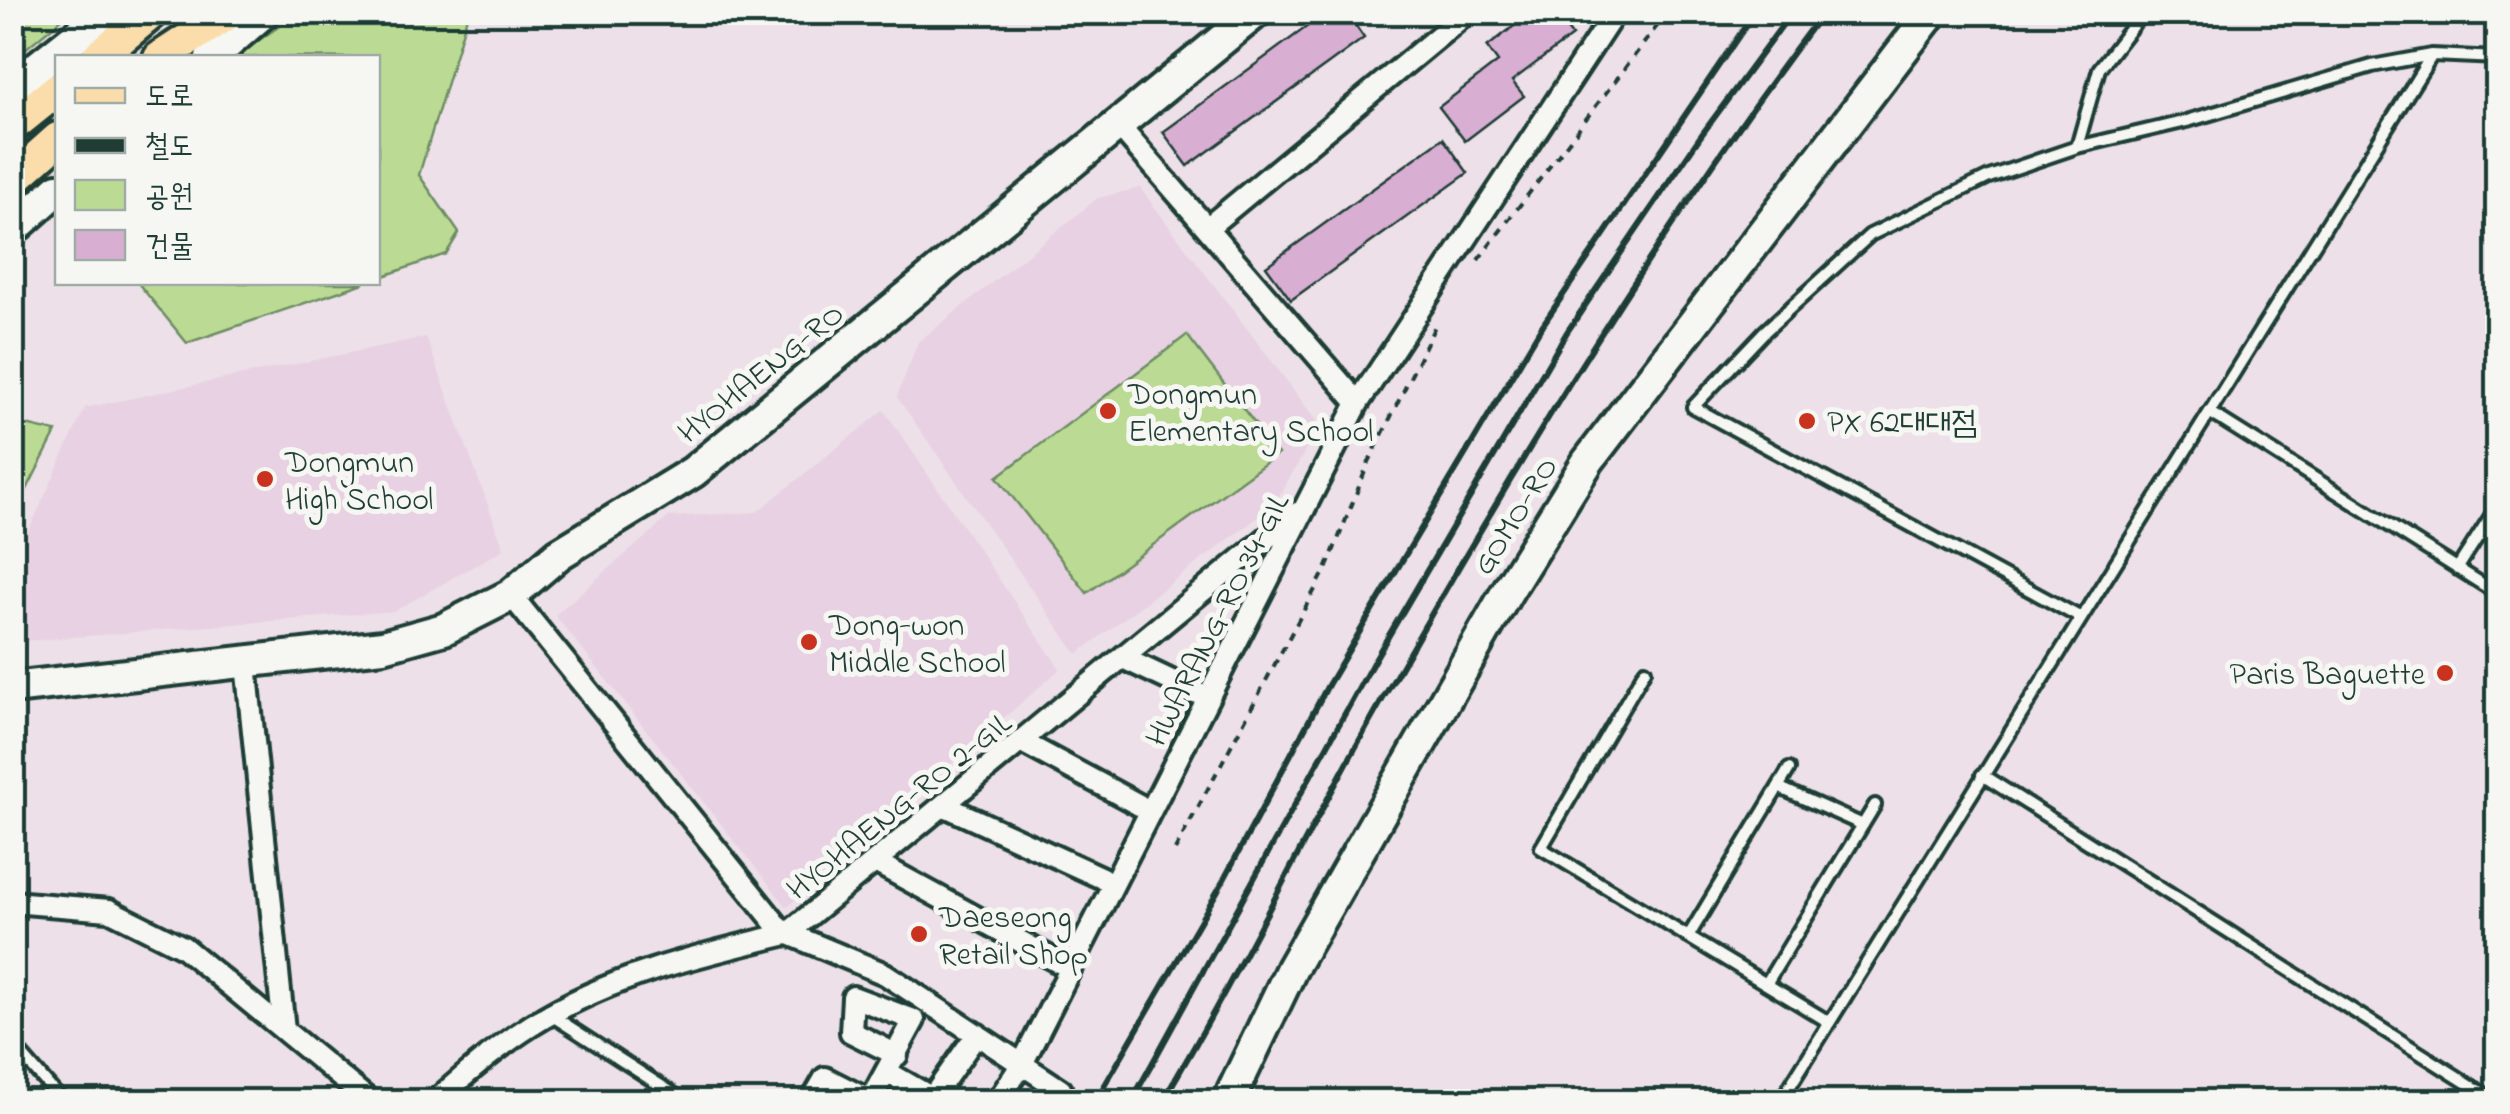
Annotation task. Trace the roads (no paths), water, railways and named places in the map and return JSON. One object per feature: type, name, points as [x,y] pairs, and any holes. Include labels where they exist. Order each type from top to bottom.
[{"type":"main road","points":[[12,86],[107,12]]},
{"type":"main road","points":[[101,55],[152,12]]},
{"type":"main road","points":[[214,55],[264,12]]},
{"type":"main road","name":"HYOHAENG-RO","points":[[12,688],[383,646],[444,629],[511,594],[559,554],[693,472],[1256,12]]},
{"type":"main road","name":"GOMO-RO","points":[[1228,1102],[1292,968],[1507,592],[1588,461],[1932,12]]},
{"type":"main road","points":[[164,55],[220,18]]},
{"type":"main road","points":[[12,126],[55,92]]},
{"type":"main road","points":[[12,180],[55,141]]},
{"type":"main road","points":[[12,230],[55,192]]},
{"type":"street","points":[[1206,228],[1468,12]]},
{"type":"street","name":"HWARANG-RO 34-GIL","points":[[997,1102],[1022,1064],[1358,403],[1615,12]]},
{"type":"street","points":[[1118,125],[1358,403]]},
{"type":"street","name":"HYOHAENG-RO 2-GIL","points":[[434,1102],[550,1014],[634,976],[787,934],[1306,507]]},
{"type":"street","points":[[511,594],[787,934],[886,974],[1061,1090]]},
{"type":"street","points":[[1123,658],[1197,693]]},
{"type":"street","points":[[246,664],[284,1030]]},
{"type":"street","points":[[1022,742],[1139,805]]},
{"type":"street","points":[[946,806],[1102,878]]},
{"type":"street","points":[[876,863],[1058,962]]},
{"type":"street","points":[[12,902],[74,904],[109,910],[139,922],[183,947],[371,1102]]},
{"type":"street","points":[[811,1102],[825,1078],[870,1101],[892,1064],[932,1098],[977,1034]]},
{"type":"lane","points":[[2077,147],[2098,69],[2142,12]]},
{"type":"lane","points":[[1780,1102],[2432,55]]},
{"type":"lane","points":[[2081,618],[1693,407],[1764,332],[1870,235],[1989,176],[2077,147],[2187,121],[2372,66],[2432,55],[2498,58]]},
{"type":"lane","points":[[2211,413],[2498,594]]},
{"type":"lane","points":[[2458,568],[2498,505]]},
{"type":"lane","points":[[1645,670],[1541,848],[1829,1022]]},
{"type":"lane","points":[[1688,937],[1789,769]]},
{"type":"lane","points":[[1982,775],[2497,1102]]},
{"type":"lane","points":[[1778,788],[1863,825]]},
{"type":"lane","points":[[1766,984],[1875,805]]},
{"type":"lane","points":[[550,1014],[686,1102]]},
{"type":"lane","points":[[12,1033],[14,1051],[63,1102]]},
{"type":"tunnel","points":[[1061,1090],[1077,1102]]},
{"type":"railway","points":[[1095,1102],[1221,885],[1328,685],[1540,329],[1755,12]]},
{"type":"railway","points":[[1131,1102],[1375,659],[1567,332],[1700,137],[1792,12]]},
{"type":"railway","points":[[1162,1102],[1372,718],[1531,446],[1642,269],[1823,12]]},
{"type":"place","name":"Dongmun Elementary School","points":[[1108,411]]},
{"type":"place","name":"PX 62대대점","points":[[1807,421]]},
{"type":"place","name":"Dongmun High School","points":[[265,479]]},
{"type":"place","name":"Dong-won Middle School","points":[[809,642]]},
{"type":"place","name":"Paris Baguette","points":[[2445,673]]},
{"type":"place","name":"Daeseong Retail Shop","points":[[919,934]]}]
